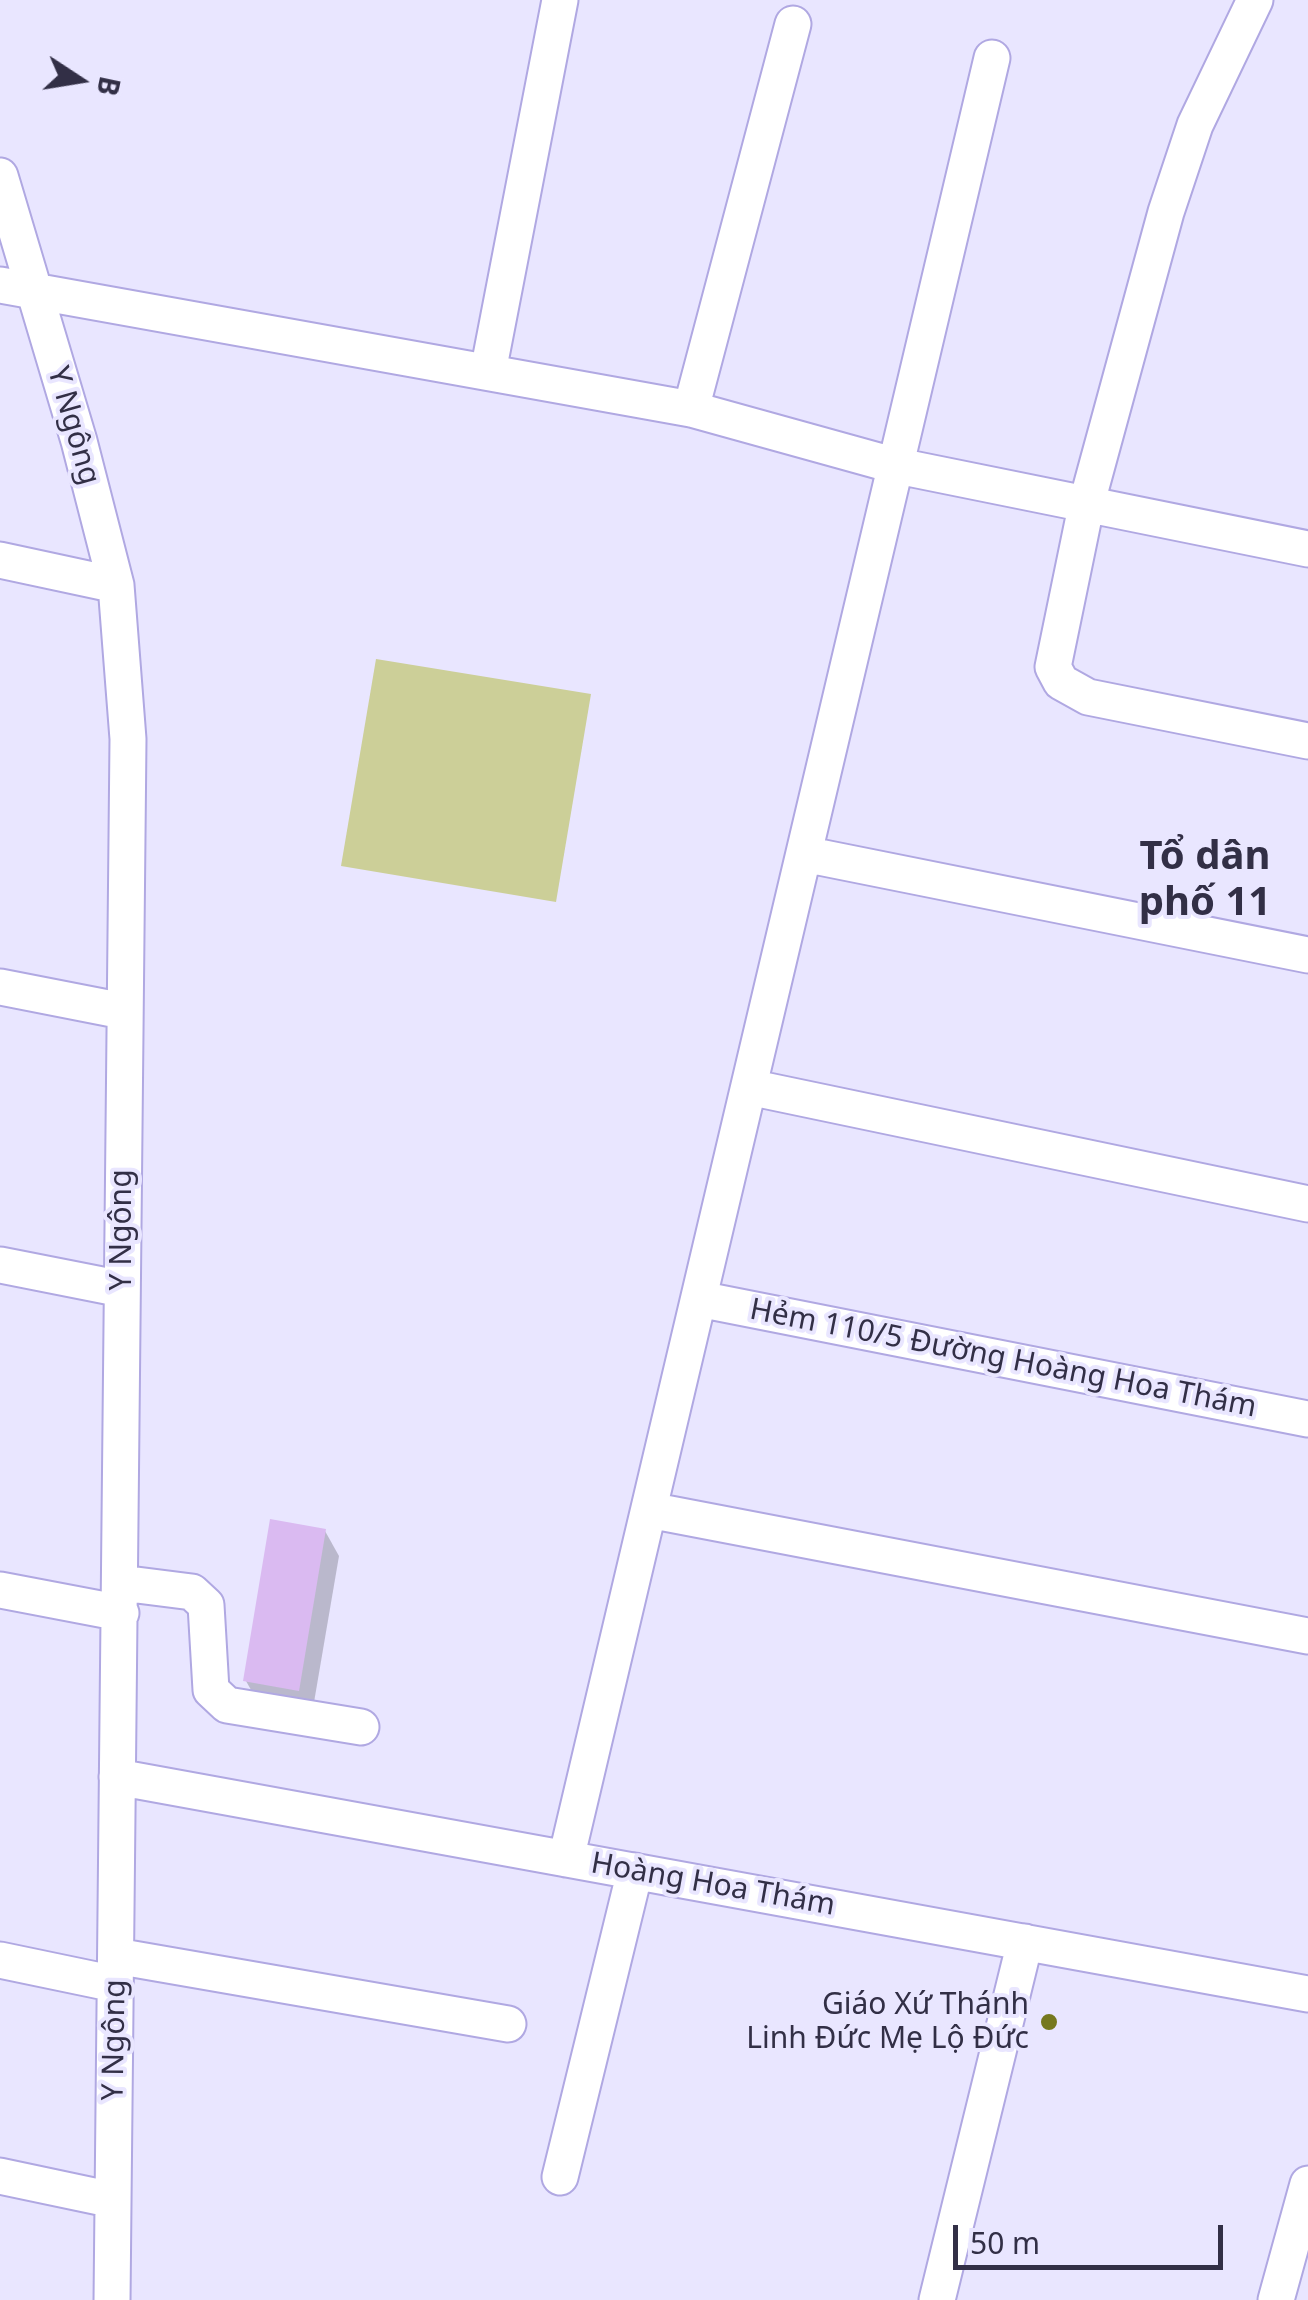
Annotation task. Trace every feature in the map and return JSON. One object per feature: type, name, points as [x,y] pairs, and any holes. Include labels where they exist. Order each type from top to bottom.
[{"type":"street","points":[[488,372],[560,0]]},
{"type":"street","points":[[1256,0],[1195,125],[1166,212],[1087,502],[1053,667],[1061,682],[1088,697],[1308,741]]},
{"type":"street","points":[[691,409],[793,24]]},
{"type":"street","points":[[566,1858],[992,58]]},
{"type":"street","name":"Y Ngông","points":[[0,176],[17,288],[116,585],[128,739],[112,2300]]},
{"type":"street","points":[[17,288],[691,409],[893,466],[1308,549]]},
{"type":"street","points":[[0,560],[116,585]]},
{"type":"street","points":[[804,854],[1308,954]]},
{"type":"street","points":[[0,987],[123,1011]]},
{"type":"street","points":[[749,1086],[1308,1204]]},
{"type":"street","points":[[0,1265],[122,1289]]},
{"type":"street","name":"Hẻm 110/5 Đường Hoàng Hoa Thám","points":[[699,1299],[1308,1418]]},
{"type":"street","points":[[649,1510],[1308,1636]]},
{"type":"street","points":[[0,1590],[121,1598],[192,1592],[206,1604],[211,1690],[226,1705],[361,1727]]},
{"type":"street","name":"Hoàng Hoa Thám","points":[[117,1777],[1308,1994]]},
{"type":"street","points":[[560,2177],[635,1871]]},
{"type":"street","points":[[937,2300],[1025,1942]]},
{"type":"street","points":[[0,1960],[116,1970],[508,2024]]},
{"type":"street","points":[[0,2176],[112,2200]]},
{"type":"street","points":[[1276,2300],[1308,2184]]},
{"type":"green space","points":[[376,659],[591,694],[556,902],[341,866]]},
{"type":"building","points":[[270,1519],[326,1529],[299,1691],[243,1681]]},
{"type":"place","name":"Giáo Xứ Thánh Linh Đức Mẹ Lộ Đức","points":[[1049,2022]]},
{"type":"district","name":"Tổ dân phố 11","points":[[1205,881]]}]
